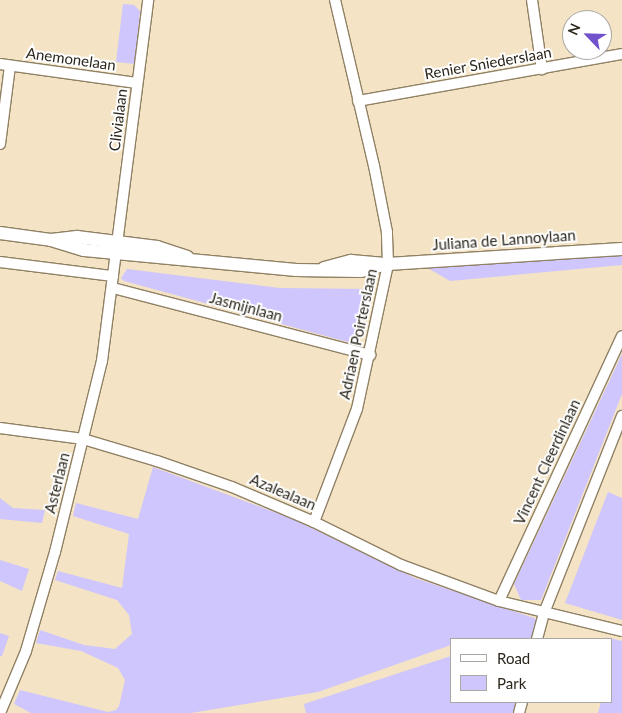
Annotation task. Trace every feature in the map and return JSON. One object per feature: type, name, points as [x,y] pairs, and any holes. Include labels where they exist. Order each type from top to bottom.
[{"type":"street","name":"Clivialaan","points":[[117,248],[146,0]]},
{"type":"street","name":"Adriaen Poirterslaan","points":[[314,522],[354,417],[370,355],[388,264],[387,232],[335,0]]},
{"type":"street","points":[[532,0],[542,69]]},
{"type":"street","name":"Renier Sniederslaan","points":[[358,101],[622,54]]},
{"type":"street","points":[[0,144],[5,65]]},
{"type":"street","name":"Anemonelaan","points":[[5,65],[137,82]]},
{"type":"street","name":"Juliana de Lannoylaan","points":[[0,234],[51,240],[77,237],[117,248],[160,248],[188,258],[296,270],[319,269],[341,262],[388,264],[622,249]]},
{"type":"street","name":"Asterlaan","points":[[0,713],[26,651],[83,439],[102,361],[114,288],[113,276],[117,248]]},
{"type":"street","points":[[0,262],[113,276]]},
{"type":"street","name":"Jasmijnlaan","points":[[114,288],[370,355]]},
{"type":"street","name":"Vincent Cleerdinlaan","points":[[499,601],[622,336]]},
{"type":"street","points":[[538,638],[544,613],[622,416]]},
{"type":"street","name":"Azalealaan","points":[[0,428],[83,439],[232,487],[314,522],[400,565],[499,601],[622,631]]},
{"type":"green space","points":[[123,4],[134,5],[140,11],[135,64],[116,62]]},
{"type":"green space","points":[[622,254],[622,265],[450,281],[426,267]]},
{"type":"green space","points":[[127,269],[280,288],[371,289],[355,344],[124,281],[121,278]]},
{"type":"green space","points":[[622,354],[622,394],[541,600],[521,600],[514,584]]},
{"type":"green space","points":[[153,467],[293,519],[415,578],[534,618],[538,621],[534,638],[450,638],[450,645],[318,692],[191,713],[31,713],[14,704],[20,690],[108,712],[116,710],[119,706],[125,680],[118,668],[81,651],[36,643],[40,630],[84,645],[115,649],[132,634],[129,615],[117,600],[55,580],[58,571],[122,588],[129,534],[73,516],[76,503],[138,519]]},
{"type":"green space","points":[[608,492],[622,498],[622,620],[565,603]]},
{"type":"green space","points":[[0,498],[13,508],[45,510],[42,523],[0,519]]},
{"type":"green space","points":[[0,560],[29,569],[22,591],[0,581]]},
{"type":"green space","points":[[0,633],[9,636],[2,656],[0,656]]},
{"type":"green space","points":[[612,638],[622,641],[622,713],[598,713],[601,703],[612,703]]},
{"type":"green space","points":[[450,656],[450,703],[517,703],[514,713],[306,713],[304,704]]}]
